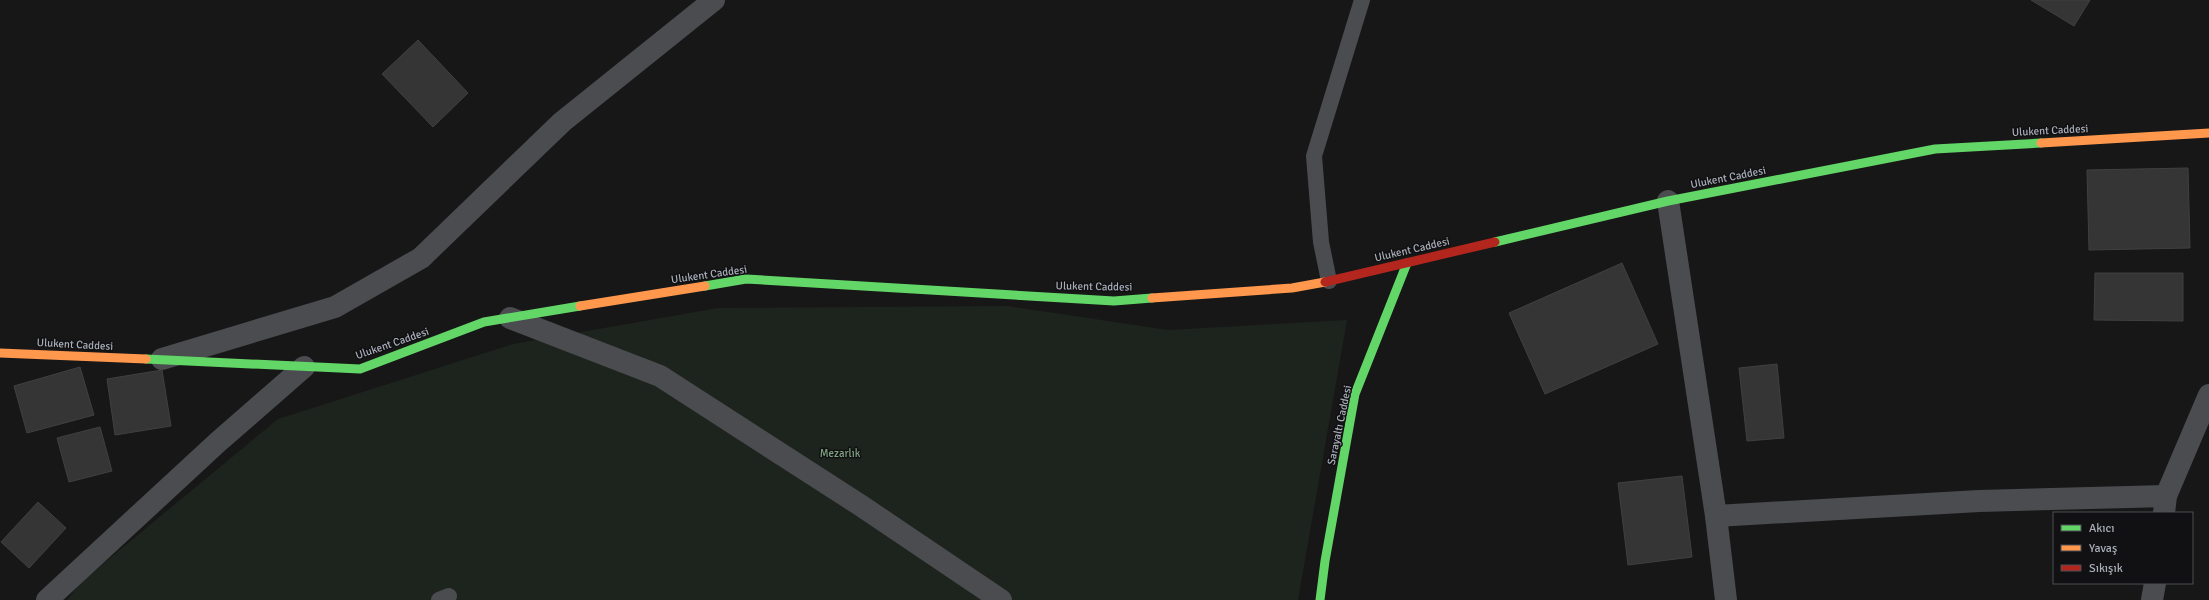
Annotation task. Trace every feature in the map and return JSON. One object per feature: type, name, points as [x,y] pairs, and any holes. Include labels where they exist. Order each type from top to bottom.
[{"type":"street","points":[[159,360],[335,308],[421,258],[562,122],[714,0]]},
{"type":"street","name":"Ulukent Caddesi","points":[[0,353],[360,369],[484,322],[746,279],[1114,300],[1292,288],[1329,281],[1668,202],[1935,149],[2209,133]]},
{"type":"street","points":[[1668,202],[1716,516],[1726,600]]},
{"type":"street","name":"Sarayaltı Caddesi","points":[[1320,600],[1325,561],[1355,394],[1407,263]]},
{"type":"street","points":[[510,318],[660,376],[860,505],[1001,600]]},
{"type":"street","points":[[47,600],[218,442],[304,367]]},
{"type":"street","points":[[1716,516],[1979,502],[2165,505],[2209,395]]},
{"type":"street","points":[[2152,600],[2155,584]]},
{"type":"lane","points":[[1329,281],[1321,242],[1314,156],[1362,0]]},
{"type":"green space","name":"Mezarlık","points":[[1008,306],[1168,330],[1347,320],[1298,600],[67,600],[81,582],[278,419],[513,344],[718,308]]},
{"type":"building","points":[[2031,0],[2090,0],[2074,26]]},
{"type":"building","points":[[418,40],[468,93],[433,127],[382,74]]},
{"type":"building","points":[[2188,168],[2190,248],[2089,250],[2087,170]]},
{"type":"building","points":[[1622,263],[1658,344],[1545,394],[1509,313]]},
{"type":"building","points":[[2095,273],[2183,273],[2183,321],[2094,320]]},
{"type":"building","points":[[1777,364],[1784,438],[1747,441],[1739,368]]},
{"type":"building","points":[[80,367],[94,415],[27,433],[14,386]]},
{"type":"building","points":[[162,370],[171,426],[115,435],[107,379]]},
{"type":"building","points":[[100,427],[112,471],[69,482],[57,438]]},
{"type":"building","points":[[1682,476],[1692,557],[1628,565],[1618,483]]},
{"type":"building","points":[[38,502],[66,528],[29,568],[1,542]]},
{"type":"traffic: fast","points":[[1495,242],[1668,201],[1935,149],[2041,143]]},
{"type":"traffic: fast","points":[[1320,600],[1325,561],[1355,394],[1407,263]]},
{"type":"traffic: fast","points":[[705,286],[746,279],[1114,301],[1152,298]]},
{"type":"traffic: fast","points":[[146,359],[360,369],[484,322],[580,306]]},
{"type":"traffic: slow","points":[[2041,143],[2209,133]]},
{"type":"traffic: slow","points":[[1152,298],[1292,288],[1325,282]]},
{"type":"traffic: slow","points":[[580,306],[705,286]]},
{"type":"traffic: slow","points":[[0,353],[146,359]]},
{"type":"traffic: jam","points":[[1325,282],[1495,242]]}]
